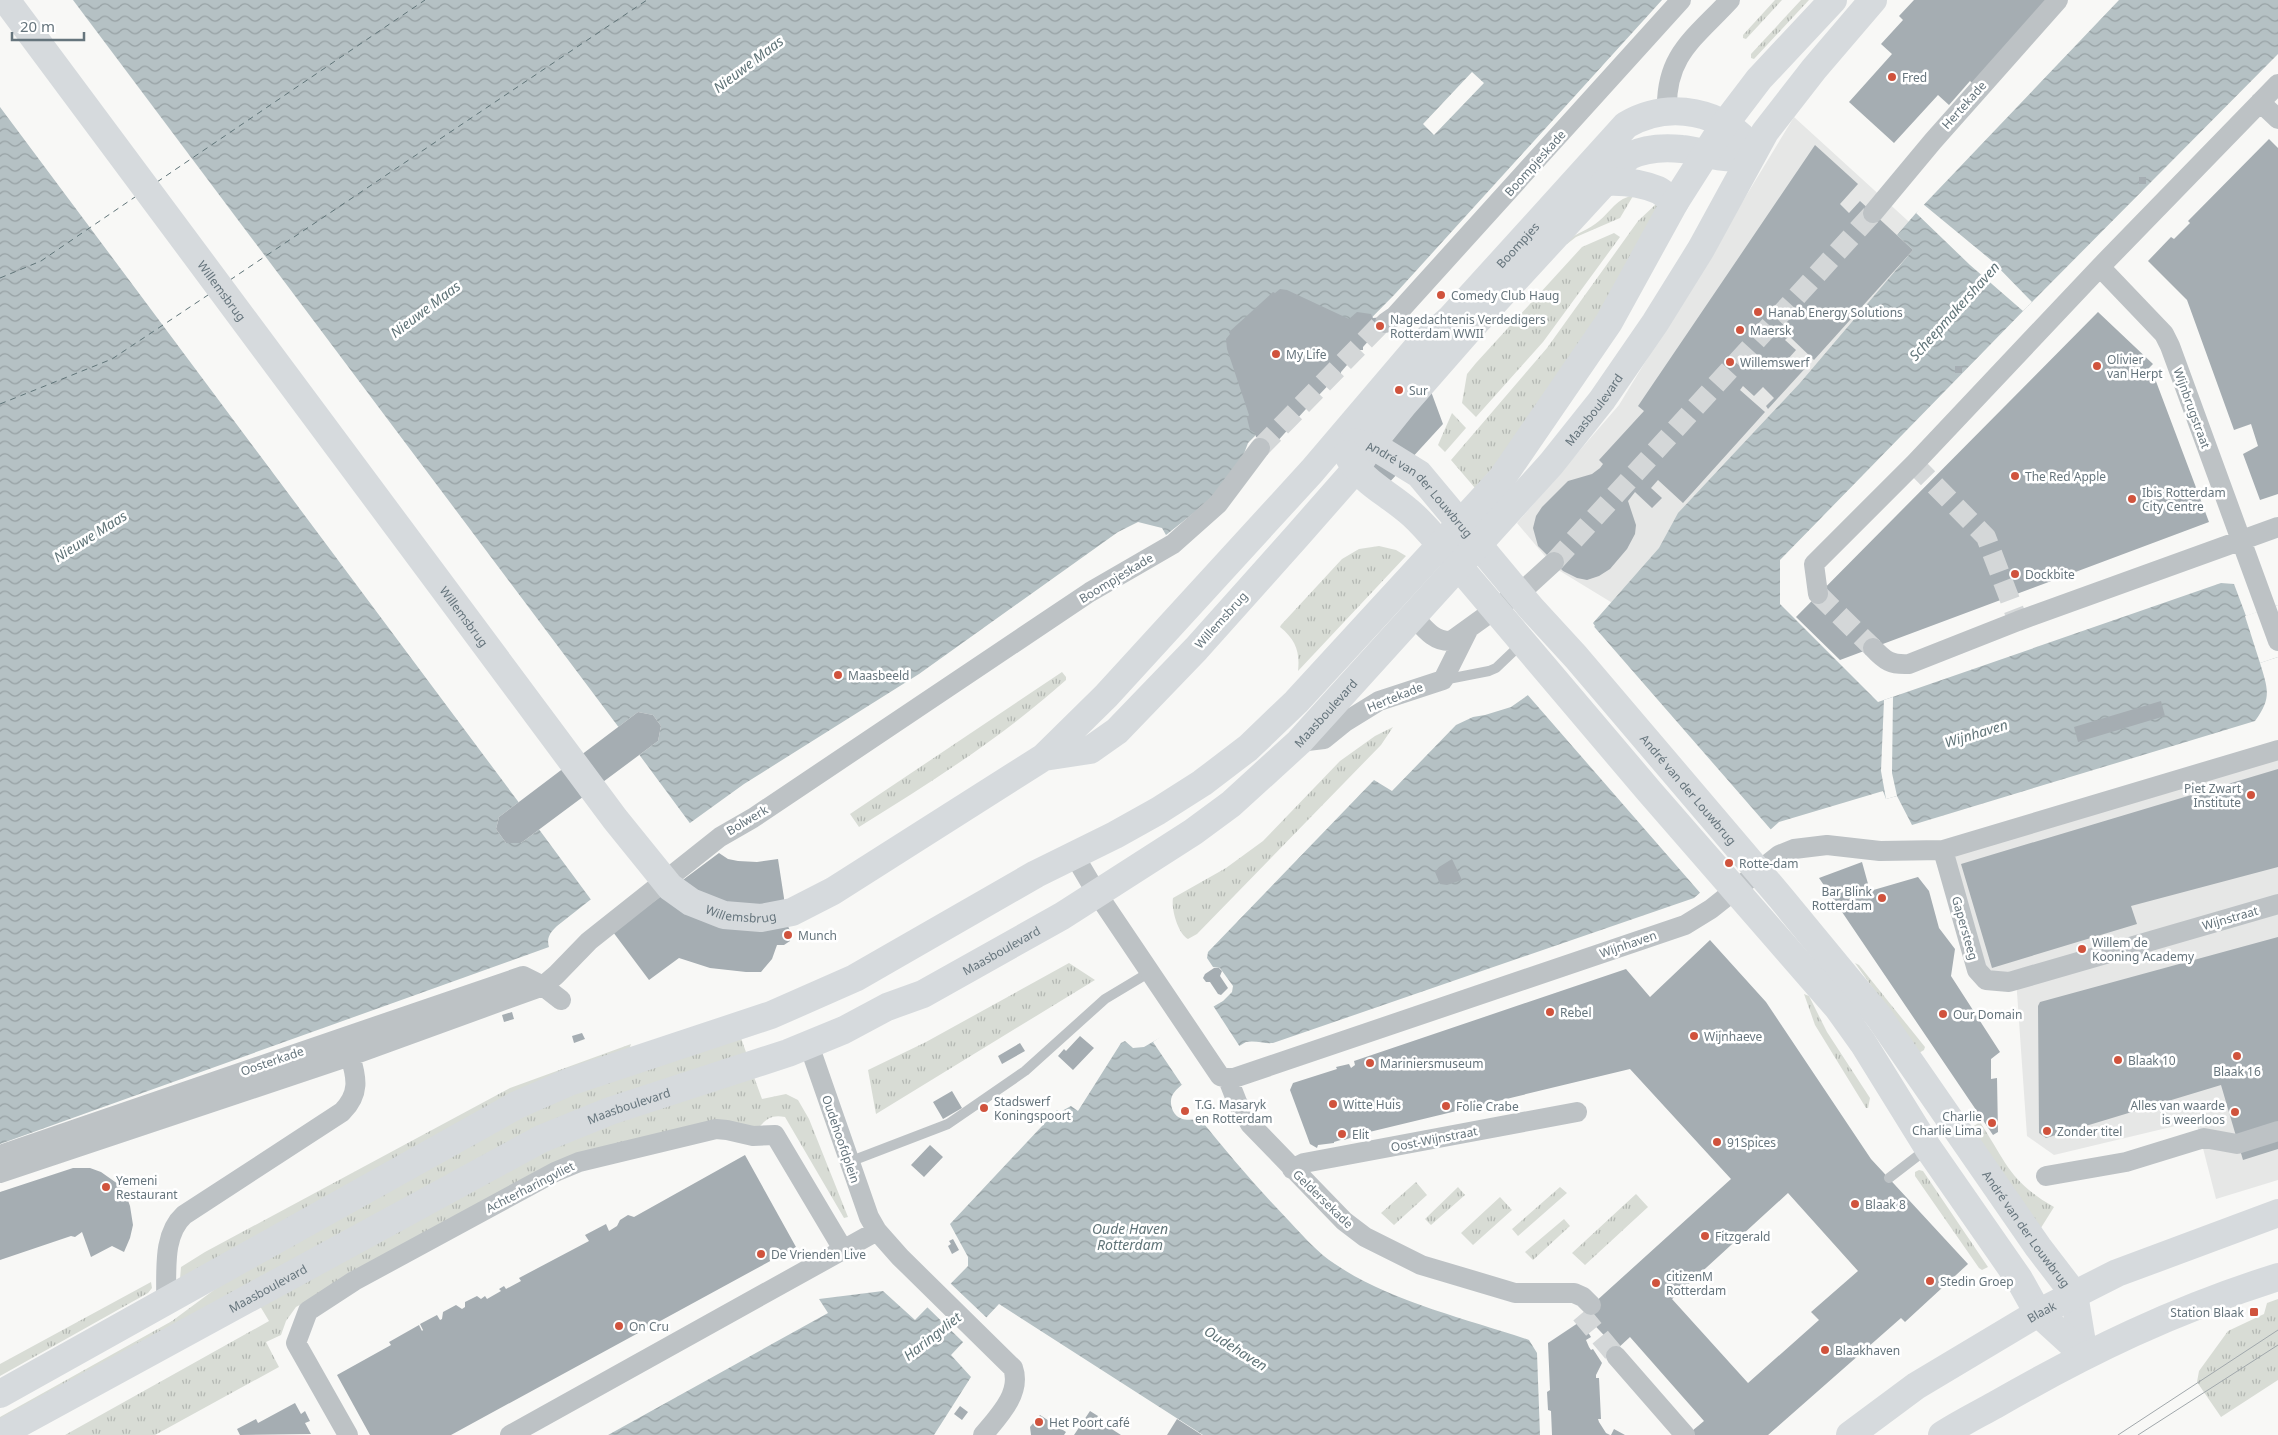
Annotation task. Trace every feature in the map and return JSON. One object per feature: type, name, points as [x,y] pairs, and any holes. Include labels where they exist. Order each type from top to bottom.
[{"type":"main road","name":"Willemsbrug","points":[[6,0],[615,819],[670,887],[680,896],[711,912],[744,918],[777,916],[792,912],[833,891],[1044,757],[1106,696],[1339,440]]},
{"type":"main road","points":[[0,1394],[541,1092],[595,1072],[770,1015],[861,974],[1036,874],[1150,815],[1209,778],[1259,739],[1303,695],[1512,464],[1609,322],[1675,202],[1724,125],[1759,79],[1833,0]]},
{"type":"main road","points":[[1754,151],[1765,132],[1814,68],[1873,0]]},
{"type":"main road","name":"Boompjes","points":[[1339,440],[1370,400],[1415,350],[1451,318],[1626,125],[1642,116],[1667,111],[1690,111],[1702,114],[1724,125],[1745,140],[1754,151],[1746,156],[1736,158],[1684,149],[1646,149],[1629,156],[1584,208],[1467,332],[1394,415],[1371,445]]},
{"type":"main road","name":"Maasboulevard","points":[[0,1434],[541,1139],[592,1118],[809,1045],[844,1030],[887,1007],[923,994],[1049,923],[1203,826],[1259,780],[1299,742],[1551,464],[1630,362],[1701,249],[1754,151]]},
{"type":"main road","points":[[1605,182],[1622,181],[1648,187],[1660,191],[1675,202]]},
{"type":"main road","name":"André van der Louwbrug","points":[[1339,440],[1371,445],[1395,457],[1419,474],[1531,608],[1576,657],[1781,898],[1879,1017],[2038,1246],[2074,1294],[2084,1355]]},
{"type":"main road","name":"André van der Louwbrug","points":[[1339,440],[1355,470],[1379,491],[1406,509],[1432,535],[1843,1015],[1863,1043],[1928,1148],[2019,1279],[2038,1313],[2084,1355]]},
{"type":"main road","name":"Willemsbrug","points":[[1044,757],[1090,750],[1116,731],[1196,648],[1355,470],[1371,445]]},
{"type":"main road","points":[[770,1015],[785,1022],[792,1039],[809,1045]]},
{"type":"main road","name":"Blaak","points":[[1850,1435],[1916,1386],[2038,1313],[2074,1294],[2123,1270],[2278,1213]]},
{"type":"main road","points":[[1942,1435],[2084,1355],[2191,1306],[2278,1277]]},
{"type":"street","name":"Boompjeskade","points":[[1385,323],[1395,316],[1528,171],[1681,0]]},
{"type":"street","points":[[1667,111],[1666,90],[1675,63],[1682,50],[1730,0]]},
{"type":"street","name":"Hertekade","points":[[1874,214],[1927,147],[2058,0]]},
{"type":"street","points":[[1818,594],[1814,564],[1920,457],[2100,267],[2278,84]]},
{"type":"street","points":[[2260,102],[2278,119]]},
{"type":"street","name":"Wijnbrugstraat","points":[[2100,267],[2164,334],[2170,346],[2278,641]]},
{"type":"street","name":"Boompjeskade","points":[[952,685],[1090,592],[1173,544],[1218,504],[1260,448]]},
{"type":"street","points":[[1879,655],[1894,665],[1909,664],[2018,621],[2278,527]]},
{"type":"street","points":[[1414,617],[1434,636],[1442,641],[1451,641],[1530,584],[1554,562]]},
{"type":"street","points":[[1443,680],[1468,628]]},
{"type":"street","name":"Hertekade","points":[[1299,742],[1324,739],[1345,722],[1379,701],[1443,680]]},
{"type":"street","name":"Bolwerk","points":[[549,981],[589,941],[720,837],[753,818],[952,685]]},
{"type":"street","name":"Wijnhaven","points":[[1228,1079],[1685,925],[1711,909],[1779,856],[1794,849],[1827,845],[1880,852],[1943,850],[2278,750]]},
{"type":"street","name":"Gapersteeg","points":[[1943,850],[1977,970],[1986,980],[2009,982]]},
{"type":"street","points":[[1074,856],[1150,972]]},
{"type":"street","name":"Wijnstraat","points":[[2009,982],[2278,904]]},
{"type":"street","name":"Geldersekade","points":[[1150,972],[1220,1076],[1228,1079],[1237,1102],[1250,1124],[1344,1221],[1365,1237],[1421,1265],[1515,1293],[1563,1293],[1583,1297],[1586,1310]]},
{"type":"street","name":"Oosterkade","points":[[0,1155],[523,976],[549,981],[561,1000]]},
{"type":"street","name":"Oosterkade","points":[[0,1173],[350,1056],[549,981]]},
{"type":"street","name":"Oudehoofdplein","points":[[809,1045],[865,1210],[877,1231]]},
{"type":"street","points":[[166,1300],[169,1243],[175,1223],[184,1214],[342,1112],[350,1104],[357,1087],[357,1076],[350,1056]]},
{"type":"street","name":"Oost-Wijnstraat","points":[[1292,1169],[1304,1163],[1577,1112]]},
{"type":"street","name":"Achterharingvliet","points":[[345,1434],[296,1343],[308,1311],[354,1281],[563,1168],[716,1129],[753,1136],[775,1135],[844,1251]]},
{"type":"street","points":[[2046,1176],[2126,1162],[2204,1138],[2236,1144],[2278,1131]]},
{"type":"street","points":[[510,1435],[877,1231],[924,1281],[1011,1364],[1016,1382],[1013,1393],[983,1435]]},
{"type":"street","points":[[1616,1356],[1685,1435]]},
{"type":"lane","points":[[1443,680],[1496,668],[1517,648]]},
{"type":"lane","points":[[849,1162],[948,1124],[1025,1071],[1105,999],[1150,972]]},
{"type":"lane","points":[[1889,1178],[1928,1148]]},
{"type":"shaded area","name":"Willemswerf","points":[[1794,117],[1941,251],[1619,607],[1555,568],[1517,523],[1619,405]]},
{"type":"shaded area","name":"Willem de Kooning Academy","points":[[2278,755],[2278,1180],[2216,1199],[2196,1121],[2054,1155],[2027,1136],[2016,978],[1979,987],[1935,859]]},
{"type":"green space","points":[[1775,0],[1782,0],[1746,39],[1743,38],[1743,35]]},
{"type":"green space","points":[[1801,0],[1809,0],[1754,59],[1751,58],[1751,54]]},
{"type":"green space","points":[[1633,196],[1620,218],[1576,237],[1567,244],[1565,242],[1595,224],[1623,199]]},
{"type":"green space","points":[[1655,205],[1658,206],[1657,215],[1550,391],[1501,457],[1475,488],[1451,460],[1547,348],[1638,221]]},
{"type":"green space","points":[[1614,233],[1620,237],[1543,342],[1476,417],[1462,403],[1467,374],[1582,247]]},
{"type":"green space","points":[[1452,413],[1466,428],[1445,452],[1438,445]]},
{"type":"green space","points":[[1379,546],[1396,550],[1406,556],[1298,671],[1296,647],[1290,637],[1280,627],[1281,625],[1342,559],[1359,549]]},
{"type":"green space","points":[[1062,672],[1066,680],[1017,721],[940,776],[859,827],[850,814]]},
{"type":"green space","points":[[1393,727],[1381,745],[1197,934],[1188,939],[1184,936],[1176,921],[1173,898],[1226,868],[1263,841],[1340,761],[1375,736]]},
{"type":"green space","points":[[1069,963],[1095,980],[876,1114],[868,1070],[926,1042]]},
{"type":"green space","points":[[1855,963],[1859,965],[1925,1047],[1924,1050],[1919,1053]]},
{"type":"green space","points":[[1804,994],[1809,996],[1827,1032],[1870,1098],[1868,1108],[1866,1108],[1815,1025]]},
{"type":"green space","points":[[741,1038],[747,1055],[707,1067],[0,1425],[0,1417],[172,1321],[218,1287],[513,1122],[566,1096]]},
{"type":"green space","points":[[631,1044],[628,1053],[180,1279],[181,1267],[205,1252],[510,1088]]},
{"type":"green space","points":[[754,1077],[762,1099],[786,1094],[798,1100],[809,1119],[848,1217],[844,1218],[785,1117],[772,1117],[756,1131],[563,1162],[296,1307],[286,1321],[281,1335],[266,1342],[279,1367],[155,1435],[65,1435],[269,1321],[260,1306],[535,1156],[597,1128]]},
{"type":"green space","points":[[1980,1122],[2003,1160],[2018,1180],[2039,1198],[2054,1207],[2039,1231],[1969,1129]]},
{"type":"green space","points":[[1923,1171],[1988,1267],[1982,1270],[1979,1268],[1915,1176],[1915,1172]]},
{"type":"green space","points":[[1416,1182],[1427,1195],[1394,1225],[1381,1213]]},
{"type":"green space","points":[[1458,1187],[1465,1195],[1431,1225],[1425,1219]]},
{"type":"green space","points":[[1560,1187],[1567,1193],[1518,1236],[1512,1229]]},
{"type":"green space","points":[[1636,1194],[1648,1207],[1585,1265],[1572,1253]]},
{"type":"green space","points":[[1500,1197],[1512,1210],[1473,1245],[1461,1233]]},
{"type":"green space","points":[[1564,1219],[1570,1226],[1533,1260],[1525,1252]]},
{"type":"green space","points":[[151,1282],[152,1288],[148,1293],[0,1376],[0,1364]]},
{"type":"green space","points":[[2278,1299],[2278,1380],[2221,1417],[2197,1382],[2199,1371],[2228,1331],[2264,1314],[2267,1303]]},
{"type":"water","name":"Nieuwe Maas","points":[[30,0],[1662,0],[1395,294],[1248,443],[1239,467],[1205,504],[1166,535],[1162,528],[1138,522],[1118,532],[919,674],[744,784],[665,841],[557,926],[549,938],[549,947],[0,1144],[0,23]],"holes":[[[638,712],[653,715],[661,726],[658,741],[521,843],[506,843],[496,829],[499,817]]]},
{"type":"water","points":[[2119,0],[2278,0],[2278,54],[1780,560],[1780,604],[1878,702],[2221,583],[2234,584],[2246,616],[2278,605],[2278,657],[2260,663],[2267,693],[2264,706],[2255,721],[1912,825],[1897,796],[1886,799],[1883,791],[1779,822],[1694,898],[1273,1043],[1246,1042],[1194,1075],[1176,1090],[1172,1096],[1171,1105],[1175,1115],[1185,1120],[1200,1119],[1278,1210],[1311,1244],[1335,1264],[1379,1289],[1404,1299],[1529,1340],[1537,1353],[1540,1435],[1203,1435],[999,1304],[951,1355],[971,1377],[934,1435],[608,1435],[828,1313],[819,1299],[883,1291],[915,1320],[968,1266],[968,1257],[950,1224],[1057,1110],[1060,1112],[1071,1106],[1078,1111],[1121,1043],[1125,1041],[1133,1048],[1144,1047],[1223,1001],[1232,992],[1233,986],[1220,968],[1213,967],[1207,958],[1208,952],[1374,780],[1392,791],[1456,725],[1473,717],[1511,707],[1528,695],[1540,680],[1595,626],[1593,623],[1659,548],[1678,513],[1800,383],[1913,250],[1897,235]]},
{"type":"pier","points":[[26,0],[73,0],[620,729],[520,804],[0,107],[0,19]]},
{"type":"pier","points":[[1472,72],[1484,83],[1434,135],[1423,124]]},
{"type":"pier","points":[[1923,204],[1991,260],[2032,302],[2023,311],[1970,265],[1916,213]]},
{"type":"pier","points":[[2278,605],[2278,657],[2260,663],[2245,616]]},
{"type":"pier","points":[[1590,622],[1773,832],[1702,895],[1526,693],[1592,626]]},
{"type":"pier","points":[[1893,697],[1892,773],[1897,796],[1886,799],[1881,771],[1884,700]]},
{"type":"pier","points":[[638,753],[692,826],[592,901],[538,828]]},
{"type":"pier","points":[[1212,1004],[1240,1047],[1182,1085],[1153,1042]]},
{"type":"pier","points":[[949,1282],[988,1319],[965,1344],[926,1306]]},
{"type":"building","points":[[1914,0],[2052,0],[1974,85],[1970,81],[1949,105],[1938,95],[1894,143],[1849,102],[1892,54],[1881,44],[1903,20],[1899,16]]},
{"type":"building","points":[[2269,139],[2278,148],[2278,494],[2260,500],[2243,454],[2258,446],[2251,424],[2234,430],[2187,300],[2148,261],[2171,237],[2174,239],[2190,223],[2188,221]]},
{"type":"building","name":"Willemswerf","points":[[1815,145],[1858,184],[1840,204],[1849,213],[1860,201],[1913,250],[1814,360],[1789,336],[1785,340],[1796,350],[1788,359],[1800,370],[1808,361],[1810,363],[1768,409],[1766,406],[1774,398],[1763,387],[1754,396],[1743,386],[1740,390],[1765,412],[1683,503],[1658,480],[1651,488],[1662,498],[1652,508],[1635,492],[1628,501],[1636,525],[1635,534],[1627,549],[1610,569],[1599,576],[1587,580],[1577,578],[1563,571],[1538,546],[1533,528],[1536,516],[1542,507],[1568,481],[1592,474],[1600,468],[1603,464],[1599,460],[1644,411],[1638,406]]},
{"type":"building","points":[[2139,177],[2146,177],[2146,184],[2139,184]]},
{"type":"building","points":[[1280,289],[1287,290],[1349,319],[1357,312],[1371,314],[1373,318],[1385,317],[1382,326],[1363,347],[1363,350],[1360,350],[1341,372],[1341,375],[1338,375],[1318,396],[1319,399],[1315,399],[1296,420],[1296,424],[1293,424],[1274,445],[1274,448],[1260,448],[1260,437],[1256,437],[1255,433],[1250,430],[1247,418],[1249,415],[1227,349],[1226,339],[1230,334],[1229,332],[1273,292],[1275,293]]},
{"type":"building","name":"The Red Apple","points":[[2098,312],[2153,364],[2147,370],[2154,376],[2209,522],[1840,660],[1796,617]]},
{"type":"building","points":[[1412,340],[1443,424],[1387,485],[1329,432]]},
{"type":"building","points":[[1955,366],[1962,366],[1962,373],[1955,373]]},
{"type":"building","points":[[2161,701],[2165,716],[2078,742],[2074,727]]},
{"type":"building","points":[[638,712],[653,715],[661,726],[658,741],[521,843],[506,843],[496,829],[499,817]]},
{"type":"building","points":[[2278,769],[2278,867],[2131,906],[2137,924],[1992,968],[1961,864]]},
{"type":"building","points":[[719,853],[728,859],[738,861],[757,862],[778,859],[784,898],[784,917],[791,933],[790,941],[784,945],[777,945],[772,959],[761,972],[710,968],[679,958],[649,980],[613,932]]},
{"type":"building","points":[[1452,859],[1462,880],[1447,885],[1440,884],[1435,872],[1439,867]]},
{"type":"building","name":"Our Domain","points":[[1862,862],[1870,891],[1918,877],[1929,891],[1939,928],[1955,949],[1951,976],[2000,1052],[1991,1059],[1991,1079],[1997,1078],[1998,1132],[1993,1135],[1819,878]]},
{"type":"building","points":[[2278,937],[2278,1149],[2243,1160],[2221,1085],[2046,1138],[2039,1133],[2038,1006],[2040,1002]]},
{"type":"building","points":[[1710,940],[1766,1002],[1871,1159],[1968,1264],[1905,1322],[1901,1318],[1768,1435],[1695,1435],[1692,1431],[1704,1421],[1630,1337],[1617,1349],[1583,1313],[1731,1179],[1630,1069],[1361,1134],[1361,1136],[1334,1143],[1318,1145],[1317,1148],[1310,1144],[1290,1090],[1293,1083],[1337,1069],[1336,1067],[1349,1064],[1351,1068],[1355,1065],[1354,1061],[1626,969],[1650,997]],"holes":[[[1788,1193],[1858,1271],[1811,1312],[1819,1320],[1748,1383],[1672,1299]]]},
{"type":"building","points":[[1214,968],[1219,968],[1222,971],[1220,976],[1228,988],[1221,995],[1218,994],[1210,982],[1206,982],[1203,978],[1205,974]]},
{"type":"building","points":[[512,1012],[514,1019],[504,1022],[502,1015]]},
{"type":"building","points":[[582,1033],[585,1039],[574,1043],[572,1036]]},
{"type":"building","points":[[1080,1036],[1094,1048],[1073,1070],[1058,1056],[1064,1049],[1066,1051]]},
{"type":"building","points":[[1020,1043],[1025,1051],[1002,1064],[998,1056]]},
{"type":"building","points":[[952,1091],[962,1108],[943,1119],[933,1102]]},
{"type":"building","points":[[930,1145],[943,1157],[924,1177],[911,1165]]},
{"type":"building","points":[[745,1155],[796,1247],[451,1435],[370,1435],[337,1375],[391,1345],[389,1342],[419,1325],[422,1331],[420,1324],[437,1315],[440,1320],[442,1319],[443,1312],[456,1305],[462,1309],[465,1307],[465,1302],[477,1296],[481,1299],[485,1296],[487,1299],[501,1291],[499,1289],[504,1286],[506,1289],[521,1281],[519,1278],[589,1241],[585,1235],[606,1224],[609,1231],[628,1215],[634,1217]]},
{"type":"building","points":[[73,1168],[90,1168],[101,1172],[118,1184],[126,1195],[133,1225],[124,1252],[112,1246],[91,1257],[82,1232],[75,1237],[71,1236],[0,1260],[0,1192]]},
{"type":"building","points":[[953,1239],[959,1250],[952,1254],[948,1246],[951,1244],[949,1241]]},
{"type":"building","points":[[1581,1321],[1591,1337],[1586,1340],[1589,1347],[1591,1350],[1593,1349],[1602,1363],[1596,1375],[1596,1378],[1599,1378],[1601,1419],[1598,1419],[1606,1433],[1610,1435],[1552,1435],[1551,1411],[1548,1410],[1547,1392],[1550,1390],[1548,1343]]},
{"type":"building","points":[[295,1403],[301,1414],[305,1411],[310,1421],[305,1423],[311,1434],[240,1435],[237,1429],[256,1419],[258,1423]]},
{"type":"building","points":[[960,1406],[968,1412],[962,1420],[954,1414]]},
{"type":"building","points":[[1090,1411],[1098,1416],[1096,1419],[1121,1435],[1074,1435]]},
{"type":"building","points":[[1040,1415],[1066,1432],[1064,1435],[1031,1435],[1030,1427]]},
{"type":"building","points":[[1177,1419],[1202,1435],[1167,1435]]},
{"type":"building","points":[[1614,1429],[1625,1435],[1611,1435]]},
{"type":"ferry route","points":[[157,182],[425,0]]},
{"type":"ferry route","points":[[230,280],[647,0]]},
{"type":"ferry route","points":[[0,278],[41,261],[135,197]]},
{"type":"ferry route","points":[[0,404],[112,359],[208,295]]},
{"type":"tunnel","points":[[1554,562],[1873,213]]},
{"type":"tunnel","points":[[1260,448],[1380,325],[1385,323]]},
{"type":"tunnel","points":[[1914,464],[1986,537],[2018,621]]},
{"type":"tunnel","points":[[1818,594],[1873,648]]},
{"type":"tunnel","points":[[1581,1314],[1616,1356]]},
{"type":"tram line","points":[[2118,1435],[2278,1330]]},
{"type":"tram line","points":[[2138,1435],[2278,1345]]},
{"type":"place","name":"Fred","points":[[1892,77]]},
{"type":"place","name":"Comedy Club Haug","points":[[1441,295]]},
{"type":"place","name":"Hanab Energy Solutions","points":[[1758,312]]},
{"type":"place","name":"Nagedachtenis Verdedigers Rotterdam WWII","points":[[1380,326]]},
{"type":"place","name":"Maersk","points":[[1740,330]]},
{"type":"place","name":"My Life","points":[[1276,354]]},
{"type":"place","name":"Willemswerf","points":[[1730,362]]},
{"type":"place","name":"Olivier van Herpt","points":[[2097,366]]},
{"type":"place","name":"Sur","points":[[1399,390]]},
{"type":"place","name":"The Red Apple","points":[[2015,476]]},
{"type":"place","name":"Ibis Rotterdam City Centre","points":[[2132,499]]},
{"type":"place","name":"Dockbite","points":[[2015,574]]},
{"type":"place","name":"Maasbeeld","points":[[838,675]]},
{"type":"place","name":"Piet Zwart Institute","points":[[2251,795]]},
{"type":"place","name":"Rotte-dam","points":[[1729,863]]},
{"type":"place","name":"Bar Blink Rotterdam","points":[[1882,898]]},
{"type":"place","name":"Munch","points":[[788,935]]},
{"type":"place","name":"Willem de Kooning Academy","points":[[2082,949]]},
{"type":"place","name":"Rebel","points":[[1550,1012]]},
{"type":"place","name":"Our Domain","points":[[1943,1014]]},
{"type":"place","name":"Wijnhaeve","points":[[1694,1036]]},
{"type":"place","name":"Blaak 16","points":[[2237,1056]]},
{"type":"place","name":"Blaak 10","points":[[2118,1060]]},
{"type":"place","name":"Mariniersmuseum","points":[[1370,1063]]},
{"type":"place","name":"Witte Huis","points":[[1333,1104]]},
{"type":"place","name":"Folie Crabe","points":[[1446,1106]]},
{"type":"place","name":"Stadswerf Koningspoort","points":[[984,1108]]},
{"type":"place","name":"T.G. Masaryk en Rotterdam","points":[[1185,1111]]},
{"type":"place","name":"Alles van waarde is weerloos","points":[[2235,1112]]},
{"type":"place","name":"Charlie Charlie Lima","points":[[1992,1123]]},
{"type":"place","name":"Zonder titel","points":[[2047,1131]]},
{"type":"place","name":"Elit","points":[[1342,1134]]},
{"type":"place","name":"91Spices","points":[[1717,1142]]},
{"type":"place","name":"Yemeni Restaurant","points":[[106,1187]]},
{"type":"place","name":"Blaak 8","points":[[1855,1204]]},
{"type":"place","name":"Fitzgerald","points":[[1705,1236]]},
{"type":"place","name":"De Vrienden Live","points":[[761,1254]]},
{"type":"place","name":"Stedin Groep","points":[[1930,1281]]},
{"type":"place","name":"citizenM Rotterdam","points":[[1656,1283]]},
{"type":"place","name":"Station Blaak","points":[[2254,1312]]},
{"type":"place","name":"On Cru","points":[[619,1326]]},
{"type":"place","name":"Blaakhaven","points":[[1825,1350]]},
{"type":"place","name":"Het Poort café","points":[[1039,1422]]},
{"type":"water label","name":"Scheepmakershaven","points":[[1954,311]]},
{"type":"water label","name":"Oude Haven Rotterdam","points":[[1130,1236]]},
{"type":"water label","name":"Haringvliet","points":[[932,1336]]},
{"type":"water label","name":"Oudehaven","points":[[1236,1348]]}]
